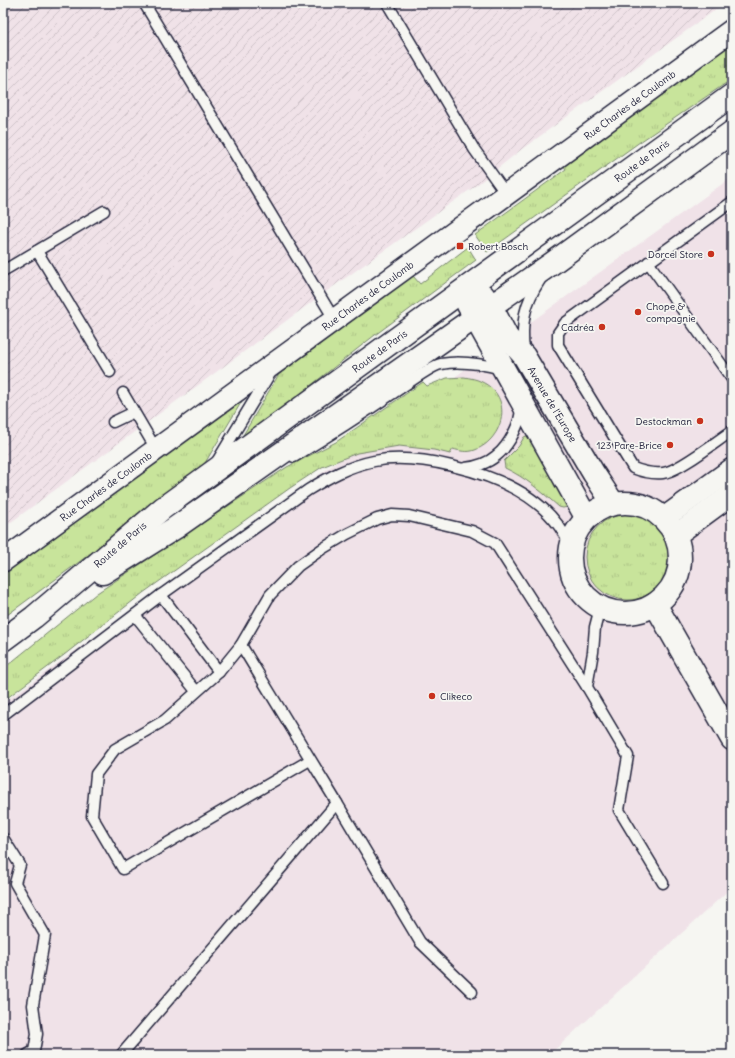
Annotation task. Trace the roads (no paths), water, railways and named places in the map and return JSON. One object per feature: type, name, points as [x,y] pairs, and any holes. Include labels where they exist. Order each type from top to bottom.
[{"type":"main road","name":"Route de Paris","points":[[3,640],[34,616],[163,508],[732,96]]},
{"type":"main road","name":"Route de Paris","points":[[34,616],[176,528],[554,262],[732,132]]},
{"type":"main road","points":[[467,287],[483,311],[505,370],[586,517]]},
{"type":"main road","name":"Avenue de l'Europe","points":[[483,311],[524,356],[594,474],[613,503]]},
{"type":"main road","points":[[613,503],[635,503],[656,511],[670,527],[679,546],[680,557],[676,579],[667,593],[655,604],[644,610],[628,613],[600,608],[583,595],[577,587],[570,567],[570,546],[576,530],[586,517],[603,506],[613,503]]},
{"type":"main road","points":[[655,604],[732,739]]},
{"type":"street","name":"Rue Charles de Coulomb","points":[[3,561],[732,30]]},
{"type":"street","points":[[670,527],[732,469]]},
{"type":"street","points":[[670,527],[732,494]]},
{"type":"lane","points":[[144,3],[334,319]]},
{"type":"lane","points":[[387,3],[474,150],[506,194]]},
{"type":"lane","points":[[732,202],[565,323],[558,333],[558,345],[633,468],[645,472],[664,473],[678,467],[732,431]]},
{"type":"lane","points":[[3,271],[104,211]]},
{"type":"lane","points":[[37,251],[110,372]]},
{"type":"lane","points":[[524,356],[522,337],[526,308],[532,292],[541,277],[554,262]]},
{"type":"lane","points":[[648,262],[732,378]]},
{"type":"lane","points":[[207,476],[279,359]]},
{"type":"lane","points":[[176,528],[341,429],[420,375],[440,364],[460,363],[505,370]]},
{"type":"lane","points":[[123,393],[157,449]]},
{"type":"lane","points":[[460,468],[469,467],[488,461],[496,456],[505,447],[512,436],[521,411],[520,397]]},
{"type":"lane","points":[[113,422],[134,412]]},
{"type":"lane","points":[[3,715],[161,595],[308,490],[333,475],[353,466],[373,461],[412,459],[460,468],[493,478],[517,489],[541,506],[558,525],[570,546]]},
{"type":"lane","points":[[310,760],[123,869],[92,816],[96,774],[115,749],[165,720],[219,672],[241,645],[270,595],[298,566],[347,534],[377,519],[392,515],[409,516],[472,530],[495,543],[587,687],[628,756],[619,810],[663,883]]},
{"type":"lane","points":[[161,595],[219,672]]},
{"type":"lane","points":[[587,687],[593,652],[595,627],[600,608]]},
{"type":"lane","points":[[134,615],[196,691]]},
{"type":"lane","points":[[241,645],[420,942],[472,992]]},
{"type":"lane","points":[[121,1055],[336,803]]},
{"type":"lane","points":[[3,838],[20,865],[15,884],[45,935],[33,1005],[38,1034],[34,1051],[27,1055]]},
{"type":"place","name":"Robert Bosch","points":[[460,246]]},
{"type":"place","name":"Dorcel Store","points":[[711,254]]},
{"type":"place","name":"Chope & compagnie","points":[[638,312]]},
{"type":"place","name":"Cadréa","points":[[602,327]]},
{"type":"place","name":"Destockman","points":[[700,421]]},
{"type":"place","name":"123 Pare-Brice","points":[[670,445]]},
{"type":"place","name":"Clikeco","points":[[432,696]]}]
